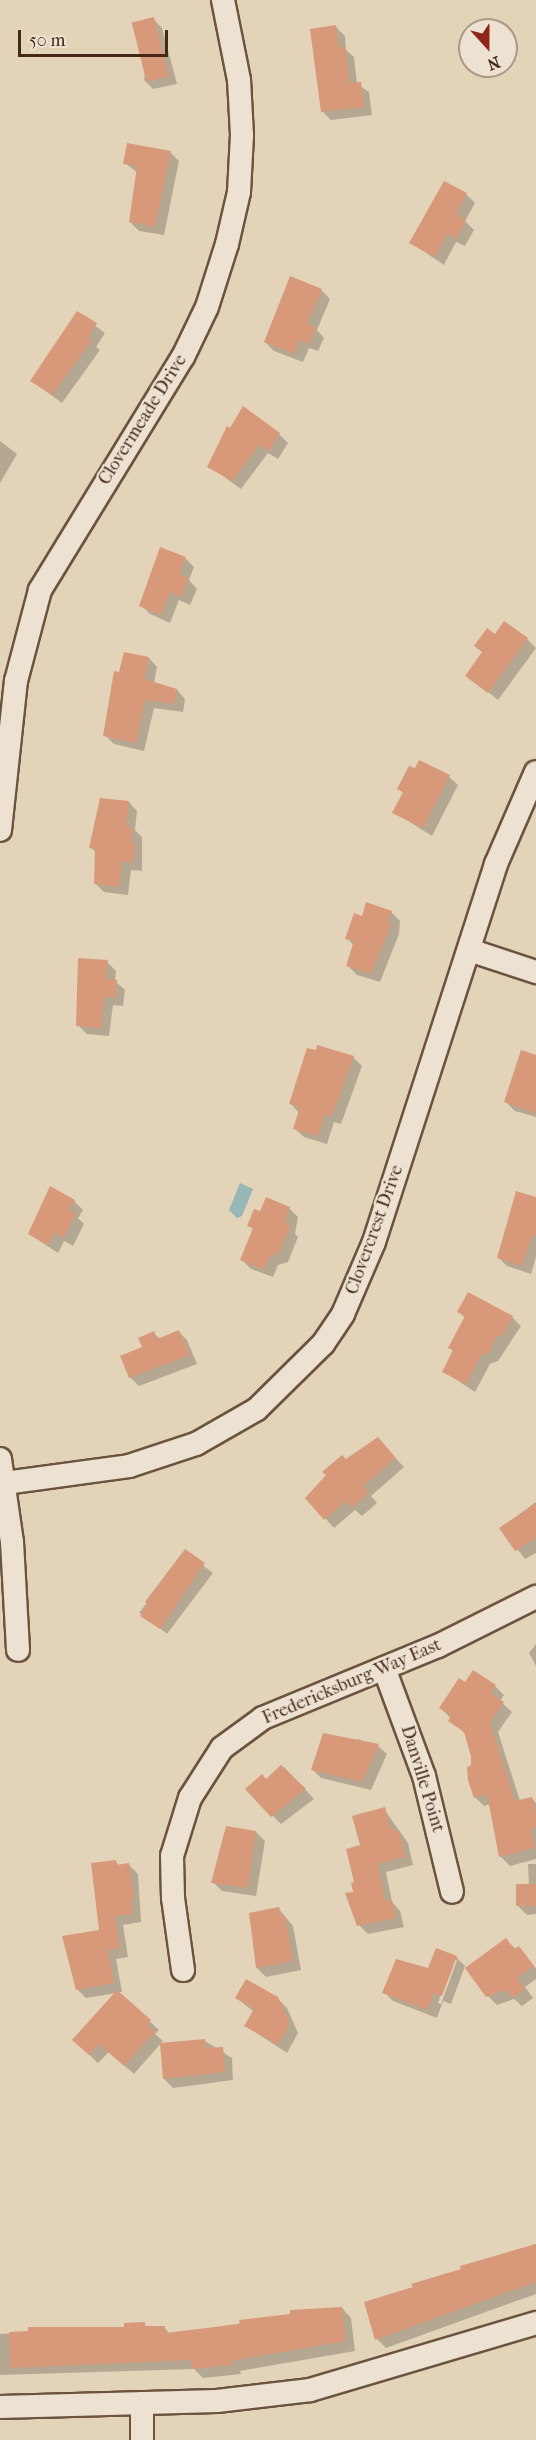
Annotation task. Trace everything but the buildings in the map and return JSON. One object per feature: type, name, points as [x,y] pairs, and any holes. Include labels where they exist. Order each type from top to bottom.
[{"type":"street","name":"Clovermeade Drive","points":[[0,830],[16,681],[24,639],[40,590],[183,357],[207,307],[227,244],[240,183],[242,125],[239,80],[223,0]]},
{"type":"street","name":"Clovercrest Drive","points":[[5,1483],[129,1466],[196,1444],[257,1409],[318,1349],[343,1314],[374,1242],[507,834],[536,772]]},
{"type":"street","points":[[469,950],[536,972]]},
{"type":"street","points":[[0,1459],[5,1483],[18,1650]]},
{"type":"street","name":"Fredericksburg Way East","points":[[183,1970],[172,1898],[172,1856],[183,1814],[203,1773],[229,1742],[263,1718],[469,1632],[536,1597]]},
{"type":"street","name":"Danville Point","points":[[384,1668],[424,1776],[452,1892]]},
{"type":"street","points":[[0,2407],[217,2401],[310,2390],[536,2323]]},
{"type":"street","points":[[142,2403],[142,2440]]},
{"type":"water","points":[[240,1183],[253,1189],[242,1216],[237,1218],[229,1210]]}]
